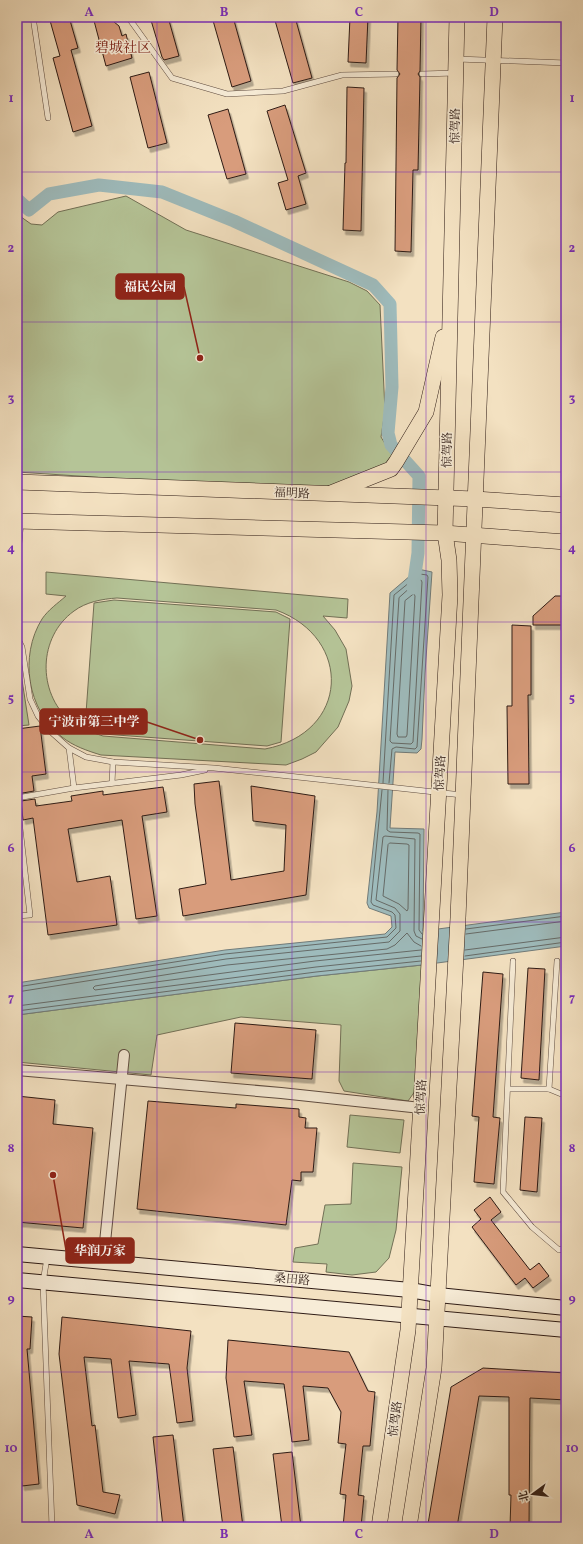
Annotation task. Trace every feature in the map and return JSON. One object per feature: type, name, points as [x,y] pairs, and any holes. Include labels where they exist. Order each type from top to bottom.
[{"type":"main road","name":"惊驾路","points":[[379,1527],[407,1338],[409,1315],[450,595],[449,560],[444,533],[457,17]]},
{"type":"main road","name":"惊驾路","points":[[409,1527],[434,1368],[458,918],[495,17]]},
{"type":"main road","points":[[327,494],[391,469],[396,462],[426,412],[450,303]]},
{"type":"main road","name":"福明路","points":[[17,482],[475,499],[566,505]]},
{"type":"main road","points":[[19,521],[444,533],[566,542]]},
{"type":"main road","name":"桑田路","points":[[17,1254],[410,1290],[438,1295],[566,1308]]},
{"type":"main road","points":[[17,1280],[566,1330]]},
{"type":"street","points":[[103,1262],[124,1055]]},
{"type":"street","points":[[17,1070],[281,1093],[421,1108]]},
{"type":"lane","points":[[33,17],[48,118]]},
{"type":"lane","points":[[128,17],[172,78],[227,94],[283,91],[342,75],[396,74]]},
{"type":"lane","points":[[422,74],[456,66],[493,61],[566,63]]},
{"type":"lane","points":[[17,565],[19,521]]},
{"type":"lane","points":[[17,637],[22,647],[30,700],[38,716],[51,732],[69,748],[86,757],[113,762],[214,768],[463,795]]},
{"type":"lane","points":[[69,748],[74,788]]},
{"type":"lane","points":[[112,784],[113,762]]},
{"type":"lane","points":[[17,798],[74,788],[181,775],[214,768]]},
{"type":"lane","points":[[17,802],[30,915],[17,916]]},
{"type":"lane","points":[[513,961],[503,1192],[532,1227],[559,1250],[566,1248]]},
{"type":"lane","points":[[549,1089],[557,961]]},
{"type":"lane","points":[[508,1089],[549,1089],[566,1096]]},
{"type":"lane","points":[[47,1257],[43,1282],[52,1527]]},
{"type":"green space","points":[[126,196],[186,230],[349,282],[367,291],[380,305],[385,411],[381,437],[395,460],[326,492],[17,472],[17,214],[31,224],[42,225],[58,212]]},
{"type":"green space","points":[[46,572],[348,599],[347,618],[323,616],[335,630],[346,649],[352,686],[349,701],[338,727],[316,752],[286,765],[101,755],[91,752],[66,740],[50,726],[34,698],[30,682],[30,649],[35,634],[44,616],[66,596],[46,594]],"holes":[[[117,598],[276,610],[301,623],[319,641],[329,662],[331,684],[326,705],[313,724],[293,740],[265,749],[103,736],[81,728],[70,721],[59,709],[52,695],[47,680],[46,665],[48,650],[54,635],[62,622],[74,611],[89,603]]]},
{"type":"green space","points":[[114,600],[276,612],[290,619],[281,742],[267,746],[103,734],[85,727],[94,603]]},
{"type":"green space","points":[[17,661],[19,661],[29,725],[17,726]]},
{"type":"green space","points":[[422,965],[418,1087],[408,1101],[344,1091],[339,1081],[341,1025],[241,1017],[157,1035],[151,1075],[17,1062],[17,1015],[317,976]]},
{"type":"green space","points":[[350,1115],[404,1120],[400,1153],[347,1147]]},
{"type":"green space","points":[[353,1163],[402,1167],[396,1230],[389,1258],[376,1272],[352,1275],[326,1272],[327,1264],[293,1262],[295,1248],[318,1244],[325,1205],[351,1204]]},
{"type":"water","points":[[418,569],[432,572],[421,749],[417,753],[395,752],[390,828],[424,829],[423,931],[566,912],[566,946],[422,965],[317,976],[17,1015],[17,983],[225,950],[385,934],[392,927],[391,916],[369,908],[367,903],[377,812],[390,593]]},
{"type":"building","points":[[49,17],[69,17],[78,48],[71,50],[92,126],[73,132],[53,58],[60,56]]},
{"type":"building","points":[[93,17],[108,17],[119,26],[122,36],[126,34],[132,58],[106,66]]},
{"type":"building","points":[[150,17],[168,17],[179,56],[164,60]]},
{"type":"building","points":[[212,17],[233,17],[251,81],[232,87]]},
{"type":"building","points":[[274,17],[295,17],[312,78],[293,83]]},
{"type":"building","points":[[350,17],[368,17],[366,63],[348,62]]},
{"type":"building","points":[[398,17],[421,17],[420,71],[418,74],[420,77],[418,170],[413,170],[411,252],[395,251],[397,78],[400,74],[397,70]]},
{"type":"building","points":[[149,72],[167,143],[148,148],[130,77]]},
{"type":"building","points":[[347,87],[364,88],[361,231],[343,230]]},
{"type":"building","points":[[285,105],[306,173],[298,176],[306,204],[286,210],[278,183],[288,180],[267,111]]},
{"type":"building","points":[[228,109],[246,174],[227,179],[208,115]]},
{"type":"building","points":[[555,596],[566,596],[566,625],[533,625],[533,616]]},
{"type":"building","points":[[512,625],[531,626],[531,695],[528,695],[529,784],[508,784],[507,706],[512,706]]},
{"type":"building","points":[[40,726],[46,774],[32,776],[34,791],[17,794],[17,729]]},
{"type":"building","points":[[219,781],[231,880],[284,871],[286,825],[253,821],[251,786],[315,796],[306,895],[183,916],[179,889],[206,884],[195,804],[194,784]]},
{"type":"building","points":[[163,787],[167,812],[142,816],[157,916],[136,919],[122,820],[68,829],[77,882],[110,876],[117,925],[48,935],[33,818],[23,820],[21,801],[35,799],[36,806],[72,801],[71,796],[103,791],[103,795]]},
{"type":"building","points":[[528,968],[545,969],[539,1080],[521,1078]]},
{"type":"building","points":[[483,972],[503,974],[493,1117],[500,1118],[494,1184],[474,1182],[479,1117],[472,1116]]},
{"type":"building","points":[[235,1023],[316,1030],[312,1079],[231,1073]]},
{"type":"building","points":[[17,1096],[55,1100],[53,1124],[93,1128],[83,1228],[17,1222]]},
{"type":"building","points":[[148,1101],[236,1108],[236,1104],[299,1109],[299,1117],[306,1118],[305,1128],[317,1128],[313,1172],[301,1172],[301,1181],[292,1180],[286,1225],[137,1209]]},
{"type":"building","points":[[525,1117],[542,1118],[537,1192],[520,1190]]},
{"type":"building","points":[[490,1197],[501,1212],[491,1220],[530,1270],[539,1263],[549,1276],[533,1288],[525,1278],[516,1285],[472,1227],[481,1219],[474,1210]]},
{"type":"building","points":[[17,1316],[32,1317],[30,1349],[27,1349],[39,1484],[22,1486],[17,1424]]},
{"type":"building","points":[[62,1317],[191,1331],[187,1368],[193,1421],[177,1423],[169,1364],[129,1361],[136,1415],[118,1418],[111,1359],[84,1357],[92,1426],[95,1425],[103,1492],[120,1495],[115,1514],[77,1505],[59,1354]]},
{"type":"building","points":[[228,1340],[349,1352],[368,1391],[375,1392],[370,1446],[363,1446],[358,1495],[364,1496],[361,1527],[343,1527],[346,1495],[340,1494],[346,1444],[338,1443],[341,1412],[328,1388],[303,1386],[309,1440],[292,1442],[284,1384],[244,1381],[252,1435],[234,1437],[226,1378]]},
{"type":"building","points":[[483,1368],[566,1373],[566,1400],[530,1398],[529,1527],[510,1527],[511,1495],[509,1495],[509,1397],[479,1396],[457,1527],[428,1524],[451,1387]]},
{"type":"building","points":[[173,1435],[184,1526],[163,1527],[153,1437]]},
{"type":"building","points":[[233,1447],[243,1527],[223,1527],[213,1449]]},
{"type":"building","points":[[292,1452],[301,1527],[282,1527],[273,1454]]},
{"type":"waterway","points":[[17,199],[29,210],[49,194],[99,185],[162,192],[234,221],[373,285],[390,304],[392,387],[388,433],[391,445],[419,476],[418,553],[413,588]]},
{"type":"place","name":"福民公园","points":[[200,358]]},
{"type":"place","name":"宁波市第三中学","points":[[200,740]]},
{"type":"place","name":"华润万家","points":[[53,1175]]},
{"type":"district","name":"碧城社区","points":[[123,47]]}]
